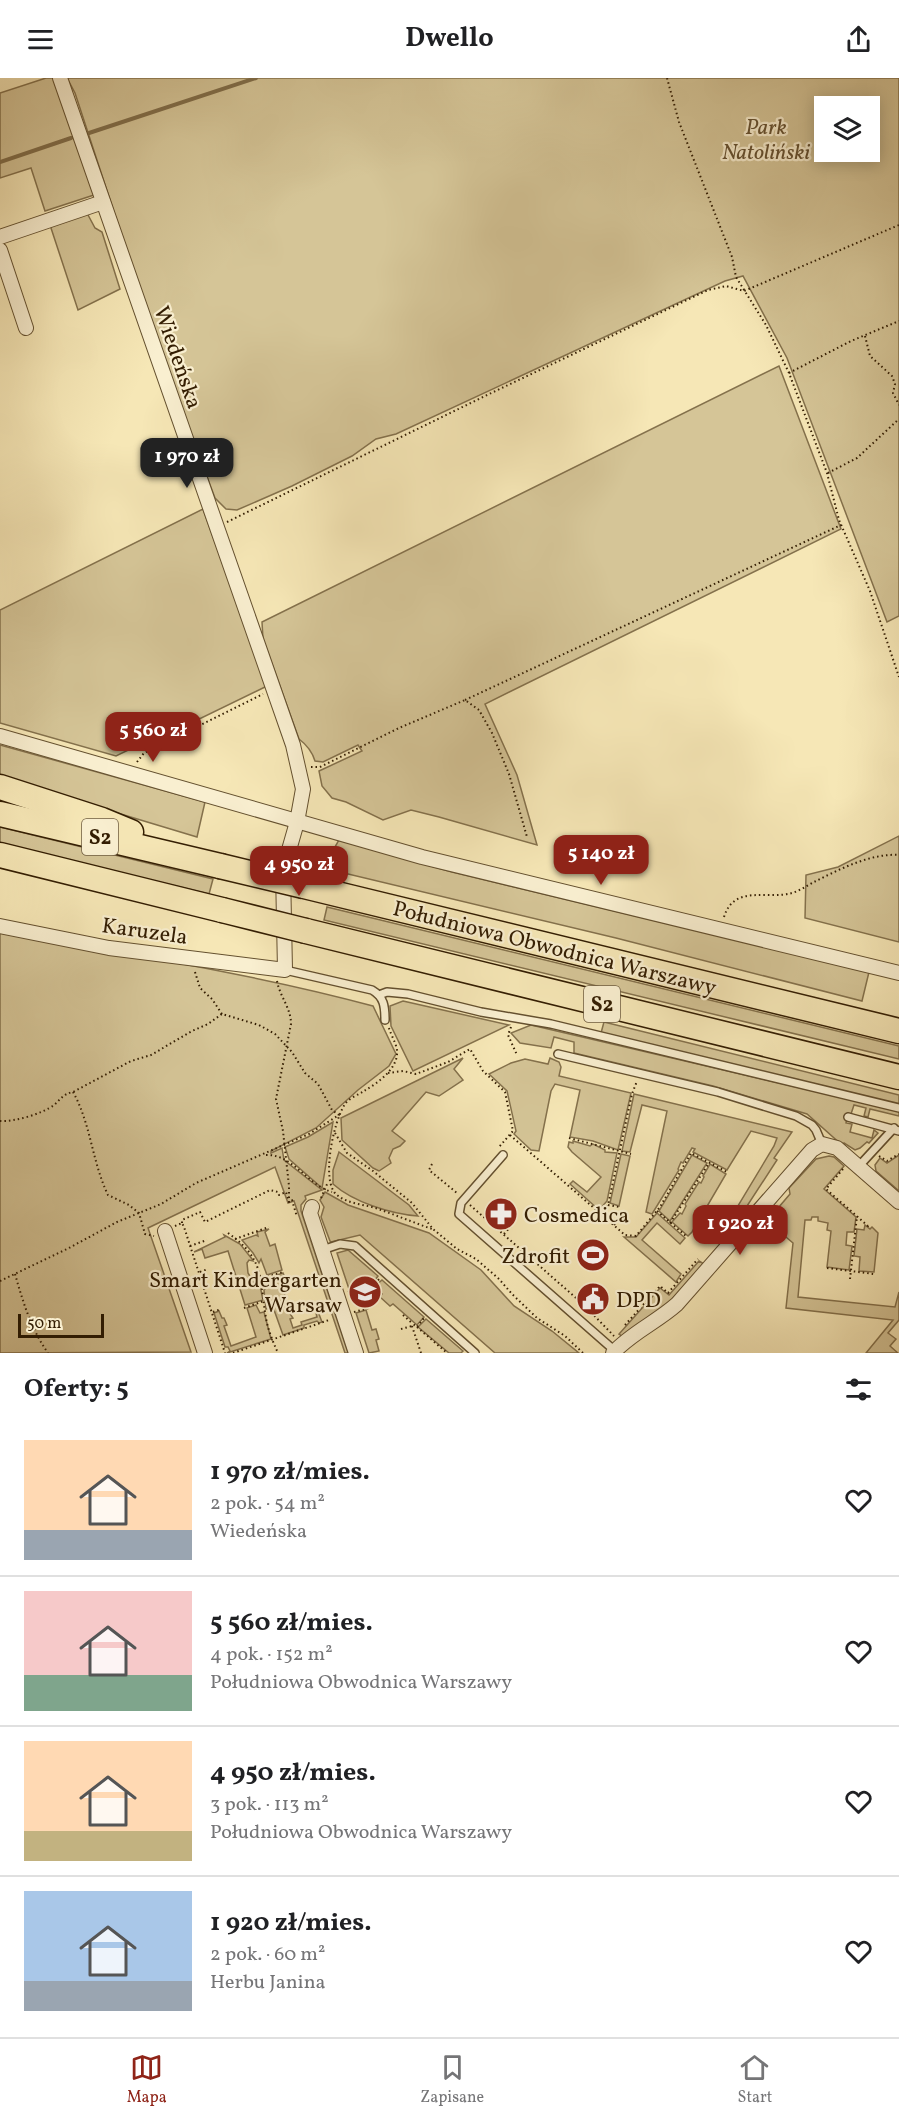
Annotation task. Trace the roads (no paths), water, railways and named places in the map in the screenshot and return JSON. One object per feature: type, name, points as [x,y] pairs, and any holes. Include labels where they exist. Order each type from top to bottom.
[{"type":"highway","points":[[0,787],[102,820],[210,863]]},
{"type":"highway","name":"Południowa Obwodnica Warszawy","points":[[0,814],[899,1031]]},
{"type":"highway","name":"Południowa Obwodnica Warszawy","points":[[0,855],[899,1077]]},
{"type":"highway","points":[[0,872],[135,887]]},
{"type":"street","name":"Wiedeńska","points":[[60,78],[299,766],[303,789],[297,822],[283,871],[281,969]]},
{"type":"street","points":[[0,237],[103,202]]},
{"type":"street","points":[[0,250],[26,328]]},
{"type":"street","points":[[0,736],[448,864],[899,974]]},
{"type":"street","name":"Karuzela","points":[[0,926],[109,948],[281,969]]},
{"type":"street","points":[[616,1346],[664,1316],[677,1304],[795,1168],[812,1150],[822,1144],[837,1148],[852,1167],[899,1202]]},
{"type":"street","points":[[311,1209],[310,1213],[356,1353]]},
{"type":"street","points":[[163,1232],[205,1353]]},
{"type":"lane","points":[[281,969],[372,990],[380,995],[385,1008],[385,1020]]},
{"type":"lane","points":[[380,995],[387,992],[408,994],[499,1016],[527,1019],[899,1108]]},
{"type":"lane","points":[[558,1053],[718,1092],[796,1116],[805,1120],[816,1130],[822,1144]]},
{"type":"lane","points":[[848,1117],[896,1130]]},
{"type":"lane","points":[[852,1167],[896,1130]]},
{"type":"lane","points":[[503,1155],[464,1200],[459,1210],[461,1218],[616,1346]]},
{"type":"lane","points":[[322,1250],[340,1244],[354,1246],[475,1353]]},
{"type":"waterway","points":[[89,133],[256,78]]},
{"type":"waterway","points":[[0,162],[71,138]]},
{"type":"place","name":"Cosmedica","points":[[501,1214]]},
{"type":"place","name":"Zdrofit","points":[[593,1255]]},
{"type":"place","name":"Smart Kindergarten Warsaw","points":[[365,1292]]},
{"type":"place","name":"DPD","points":[[593,1299]]},
{"type":"park label","name":"Park Natoliński","points":[[766,138]]}]
